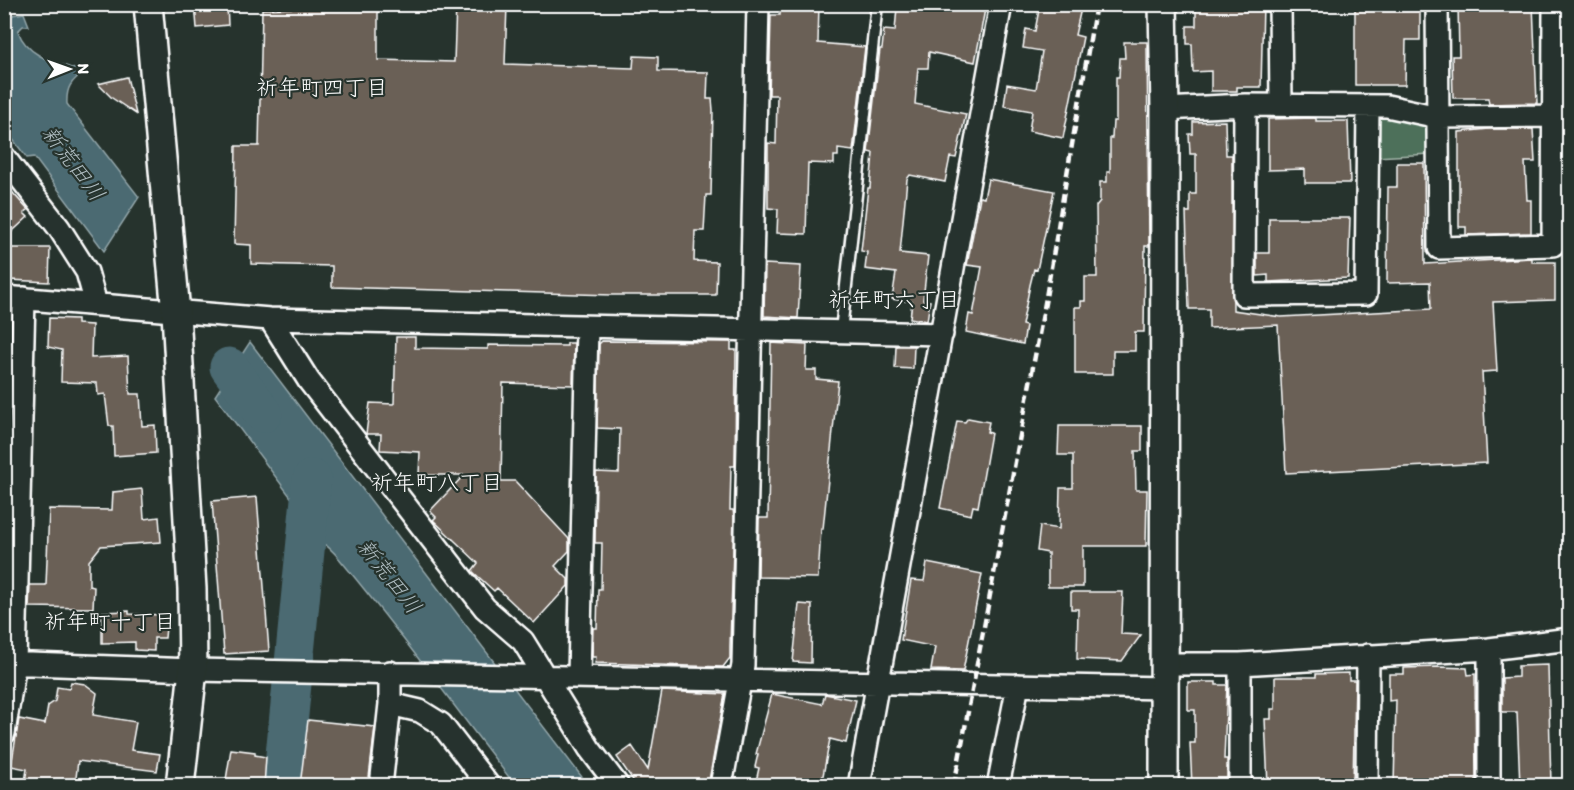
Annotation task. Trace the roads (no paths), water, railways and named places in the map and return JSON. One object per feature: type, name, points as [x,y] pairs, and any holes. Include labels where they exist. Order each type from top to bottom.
[{"type":"street","points":[[148,4],[176,313],[192,589],[193,670],[180,786]]},
{"type":"street","points":[[721,786],[742,679],[748,532],[759,4]]},
{"type":"street","points":[[859,786],[1001,4]]},
{"type":"street","points":[[1163,4],[1165,109],[1164,786]]},
{"type":"street","points":[[1280,4],[1281,105]]},
{"type":"street","points":[[1437,4],[1439,248],[1553,245],[1554,4]]},
{"type":"street","points":[[1165,109],[1245,105],[1387,106],[1438,117],[1554,116]]},
{"type":"street","points":[[1245,105],[1244,295],[1366,294],[1368,106]]},
{"type":"street","points":[[4,157],[59,228],[87,272],[96,304]]},
{"type":"street","points":[[4,733],[10,663],[14,298],[270,319],[942,334]]},
{"type":"street","points":[[270,319],[309,381],[470,589],[485,608],[523,641],[589,748],[618,786]]},
{"type":"street","points":[[579,676],[587,327]]},
{"type":"street","points":[[10,663],[193,670],[1018,685],[1165,676],[1240,664],[1489,649],[1569,639]]},
{"type":"street","points":[[1489,649],[1489,786]]},
{"type":"street","points":[[1367,786],[1368,655]]},
{"type":"street","points":[[1240,664],[1240,786]]},
{"type":"street","points":[[381,786],[393,672]]},
{"type":"street","points":[[998,786],[1018,685]]},
{"type":"street","points":[[390,704],[420,711],[441,724],[489,786]]},
{"type":"lane","points":[[842,331],[877,4]]},
{"type":"water","points":[[5,11],[12,15],[24,13],[29,26],[23,26],[18,31],[29,48],[45,59],[84,72],[70,85],[67,104],[139,197],[104,251],[34,157],[27,158],[5,129]]},
{"type":"water","points":[[250,342],[588,785],[515,785],[360,584],[331,549],[302,522],[296,504],[215,396]]},
{"type":"waterway","name":"新荒田川","points":[[229,367],[263,413]]},
{"type":"waterway","points":[[282,786],[312,479]]},
{"type":"railway","points":[[954,786],[1045,303],[1096,4]]},
{"type":"district","name":"祈年町四丁目","points":[[322,87]]},
{"type":"district","name":"祈年町六丁目","points":[[894,299]]},
{"type":"district","name":"祈年町八丁目","points":[[437,482]]},
{"type":"district","name":"祈年町十丁目","points":[[110,621]]}]
